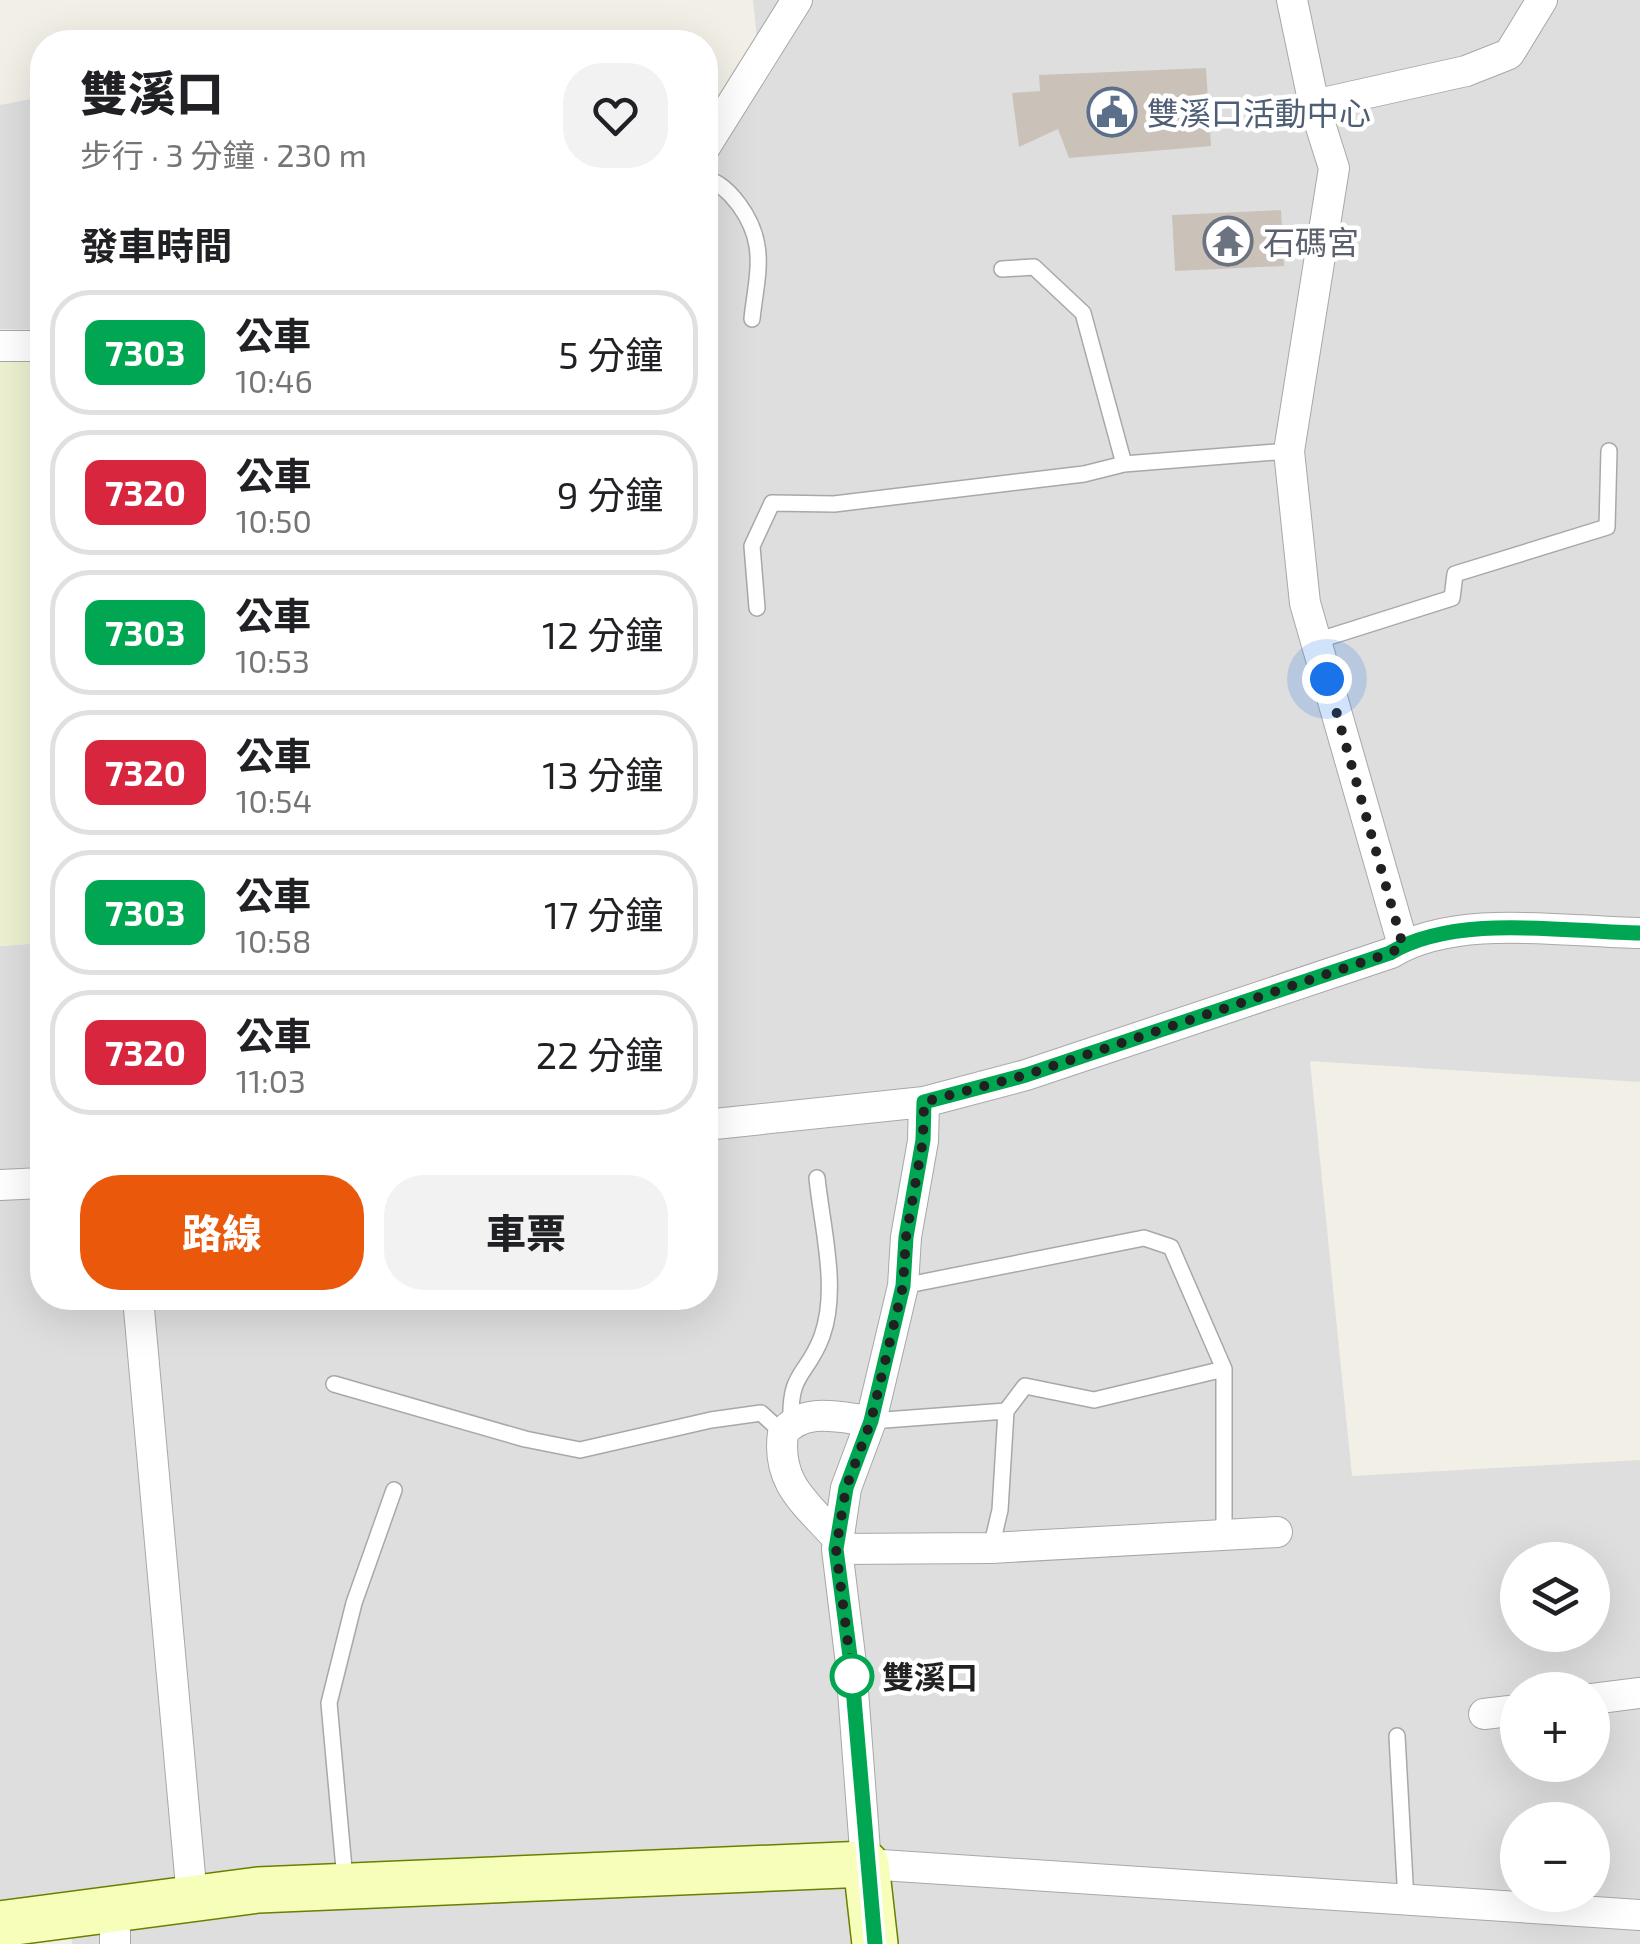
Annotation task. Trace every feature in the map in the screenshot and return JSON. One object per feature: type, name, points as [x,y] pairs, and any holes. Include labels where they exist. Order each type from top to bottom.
[{"type":"street","points":[[718,127],[797,0]]},
{"type":"street","points":[[1292,0],[1314,105],[1334,168],[1289,451],[1305,603],[1403,946]]},
{"type":"street","points":[[1314,105],[1466,71],[1509,54],[1542,0]]},
{"type":"street","points":[[0,346],[30,346]]},
{"type":"street","points":[[718,1123],[924,1102],[1026,1075],[1403,946],[1470,928],[1640,933]]},
{"type":"street","points":[[875,1944],[838,1544],[846,1488],[871,1421],[903,1286],[906,1237],[923,1140],[924,1102]]},
{"type":"street","points":[[0,1184],[30,1183]]},
{"type":"street","points":[[139,1310],[192,1898]]},
{"type":"street","points":[[871,1421],[821,1415],[787,1428],[780,1455],[786,1480],[838,1544],[991,1548],[1277,1532]]},
{"type":"street","points":[[1610,1697],[1640,1693]]},
{"type":"street","points":[[1484,1714],[1500,1712]]},
{"type":"street","points":[[0,1924],[115,1926],[192,1898],[346,1884],[866,1864],[1640,1915]]},
{"type":"lane","points":[[718,182],[743,211],[757,246],[752,319]]},
{"type":"lane","points":[[1002,268],[1034,267],[1083,313],[1124,464]]},
{"type":"lane","points":[[756,608],[752,546],[772,502],[834,504],[1084,474],[1124,464],[1289,451]]},
{"type":"lane","points":[[1316,640],[1452,598],[1455,574],[1607,527],[1609,451]]},
{"type":"lane","points":[[334,1384],[525,1439],[580,1450],[711,1420],[762,1413],[787,1428],[793,1383],[822,1337],[829,1298],[817,1178]]},
{"type":"lane","points":[[903,1286],[1144,1238],[1170,1247],[1224,1368],[1224,1536]]},
{"type":"lane","points":[[991,1548],[1000,1510],[1006,1411],[1025,1386],[1094,1400],[1224,1368]]},
{"type":"lane","points":[[871,1421],[1006,1411]]},
{"type":"lane","points":[[346,1884],[329,1703],[354,1602],[394,1490]]},
{"type":"lane","points":[[1397,1736],[1406,1901]]},
{"type":"shaded area","points":[[753,0],[1640,0],[1640,1082],[1310,1061],[1352,1476],[1640,1460],[1640,1944],[72,1944],[68,1906],[0,1909],[0,946],[30,944],[30,1310],[718,1310],[718,96],[758,48]]},
{"type":"shaded area","points":[[30,99],[30,330],[0,329],[0,105]]},
{"type":"green space","points":[[30,359],[30,944],[0,946],[0,361]]},
{"type":"building","name":"雙溪口活動中心","points":[[1206,68],[1211,146],[1069,158],[1058,129],[1019,147],[1012,93],[1040,91],[1039,75]]},
{"type":"building","name":"石碼宮","points":[[1281,210],[1284,266],[1175,271],[1172,215]]},
{"type":"bus line","name":"7303","points":[[875,1944],[851,1664],[836,1549],[846,1488],[871,1421],[903,1286],[906,1237],[923,1140],[924,1102],[1026,1075],[1403,946],[1470,928],[1640,933]]},
{"type":"place","name":"雙溪口活動中心","points":[[1112,112]]},
{"type":"place","name":"石碼宮","points":[[1228,241]]},
{"type":"place","name":"雙溪口","points":[[852,1676]]},
{"type":"route","points":[[852,1676],[836,1549],[846,1488],[871,1421],[903,1286],[906,1237],[923,1140],[924,1102],[1026,1075],[1403,946],[1327,679]]}]
